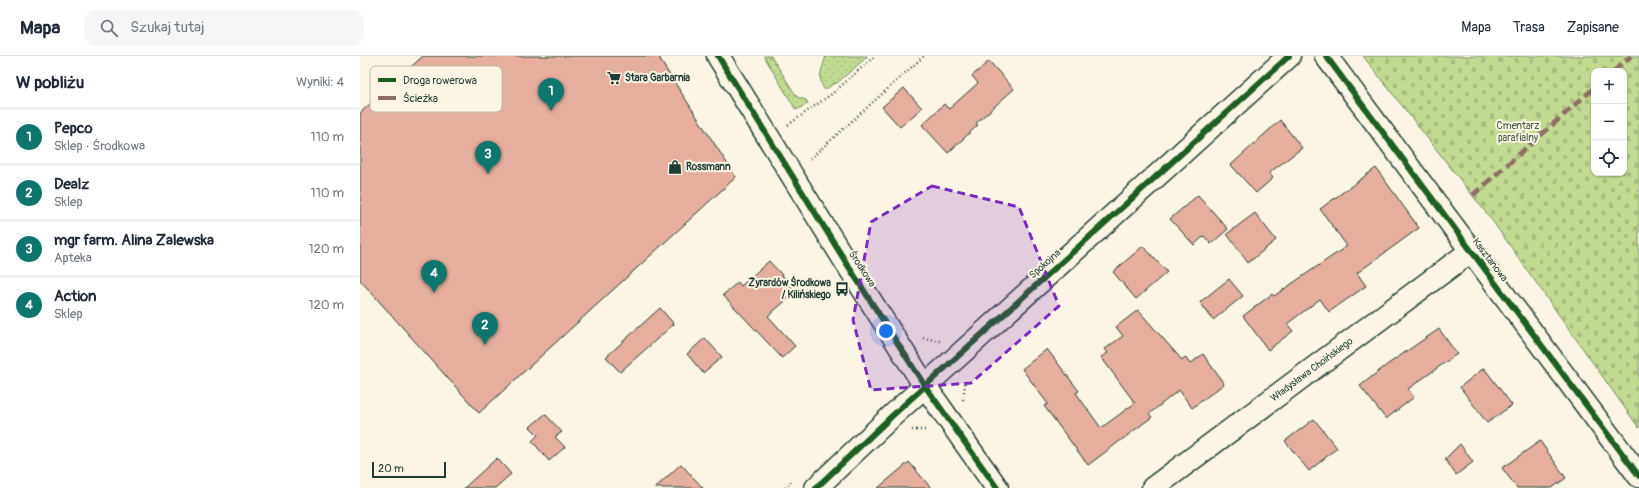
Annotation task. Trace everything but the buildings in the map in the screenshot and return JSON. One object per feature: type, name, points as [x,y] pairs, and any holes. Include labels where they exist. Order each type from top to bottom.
[{"type":"street","name":"Środkowa","points":[[718,56],[847,264],[925,386],[997,488]]},
{"type":"street","name":"Spokojna","points":[[816,488],[925,386],[1289,56]]},
{"type":"street","name":"Kasztanowa","points":[[1326,56],[1639,476]]},
{"type":"street","name":"Władysława Choińskiego","points":[[1153,488],[1470,251]]},
{"type":"path","points":[[788,125],[833,93],[875,56]]},
{"type":"path","points":[[809,161],[924,56]]},
{"type":"path","points":[[920,336],[925,340],[943,341]]},
{"type":"path","points":[[963,401],[965,381]]},
{"type":"path","points":[[908,429],[930,430]]},
{"type":"highlighted area","points":[[932,186],[1019,207],[1059,306],[971,383],[871,390],[853,320],[871,222]]},
{"type":"green space","points":[[764,56],[771,56],[797,97],[806,100],[808,104],[796,110]]},
{"type":"green space","points":[[826,56],[867,57],[837,83],[825,90],[822,86],[820,78]]},
{"type":"green space","name":"Cmentarz parafialny","points":[[1363,56],[1639,56],[1639,428],[1491,219]]},
{"type":"marked path","points":[[1617,68],[1631,56]]},
{"type":"marked path","points":[[1473,195],[1591,91]]},
{"type":"cycle path","points":[[718,56],[847,264],[925,386],[997,488]]},
{"type":"cycle path","points":[[816,488],[893,415],[1289,56]]},
{"type":"cycle path","points":[[1326,56],[1639,476]]},
{"type":"place","name":"Stara Garbarnia","points":[[614,78]]},
{"type":"place","name":"Pepco","points":[[551,111]]},
{"type":"place","name":"Rossmann","points":[[675,167]]},
{"type":"place","name":"mgr farm. Alina Zalewska","points":[[488,174]]},
{"type":"place","name":"Żyrardów Środkowa / Kilińskiego","points":[[842,289]]},
{"type":"place","name":"Action","points":[[434,293]]},
{"type":"place","name":"Dealz","points":[[485,345]]}]
